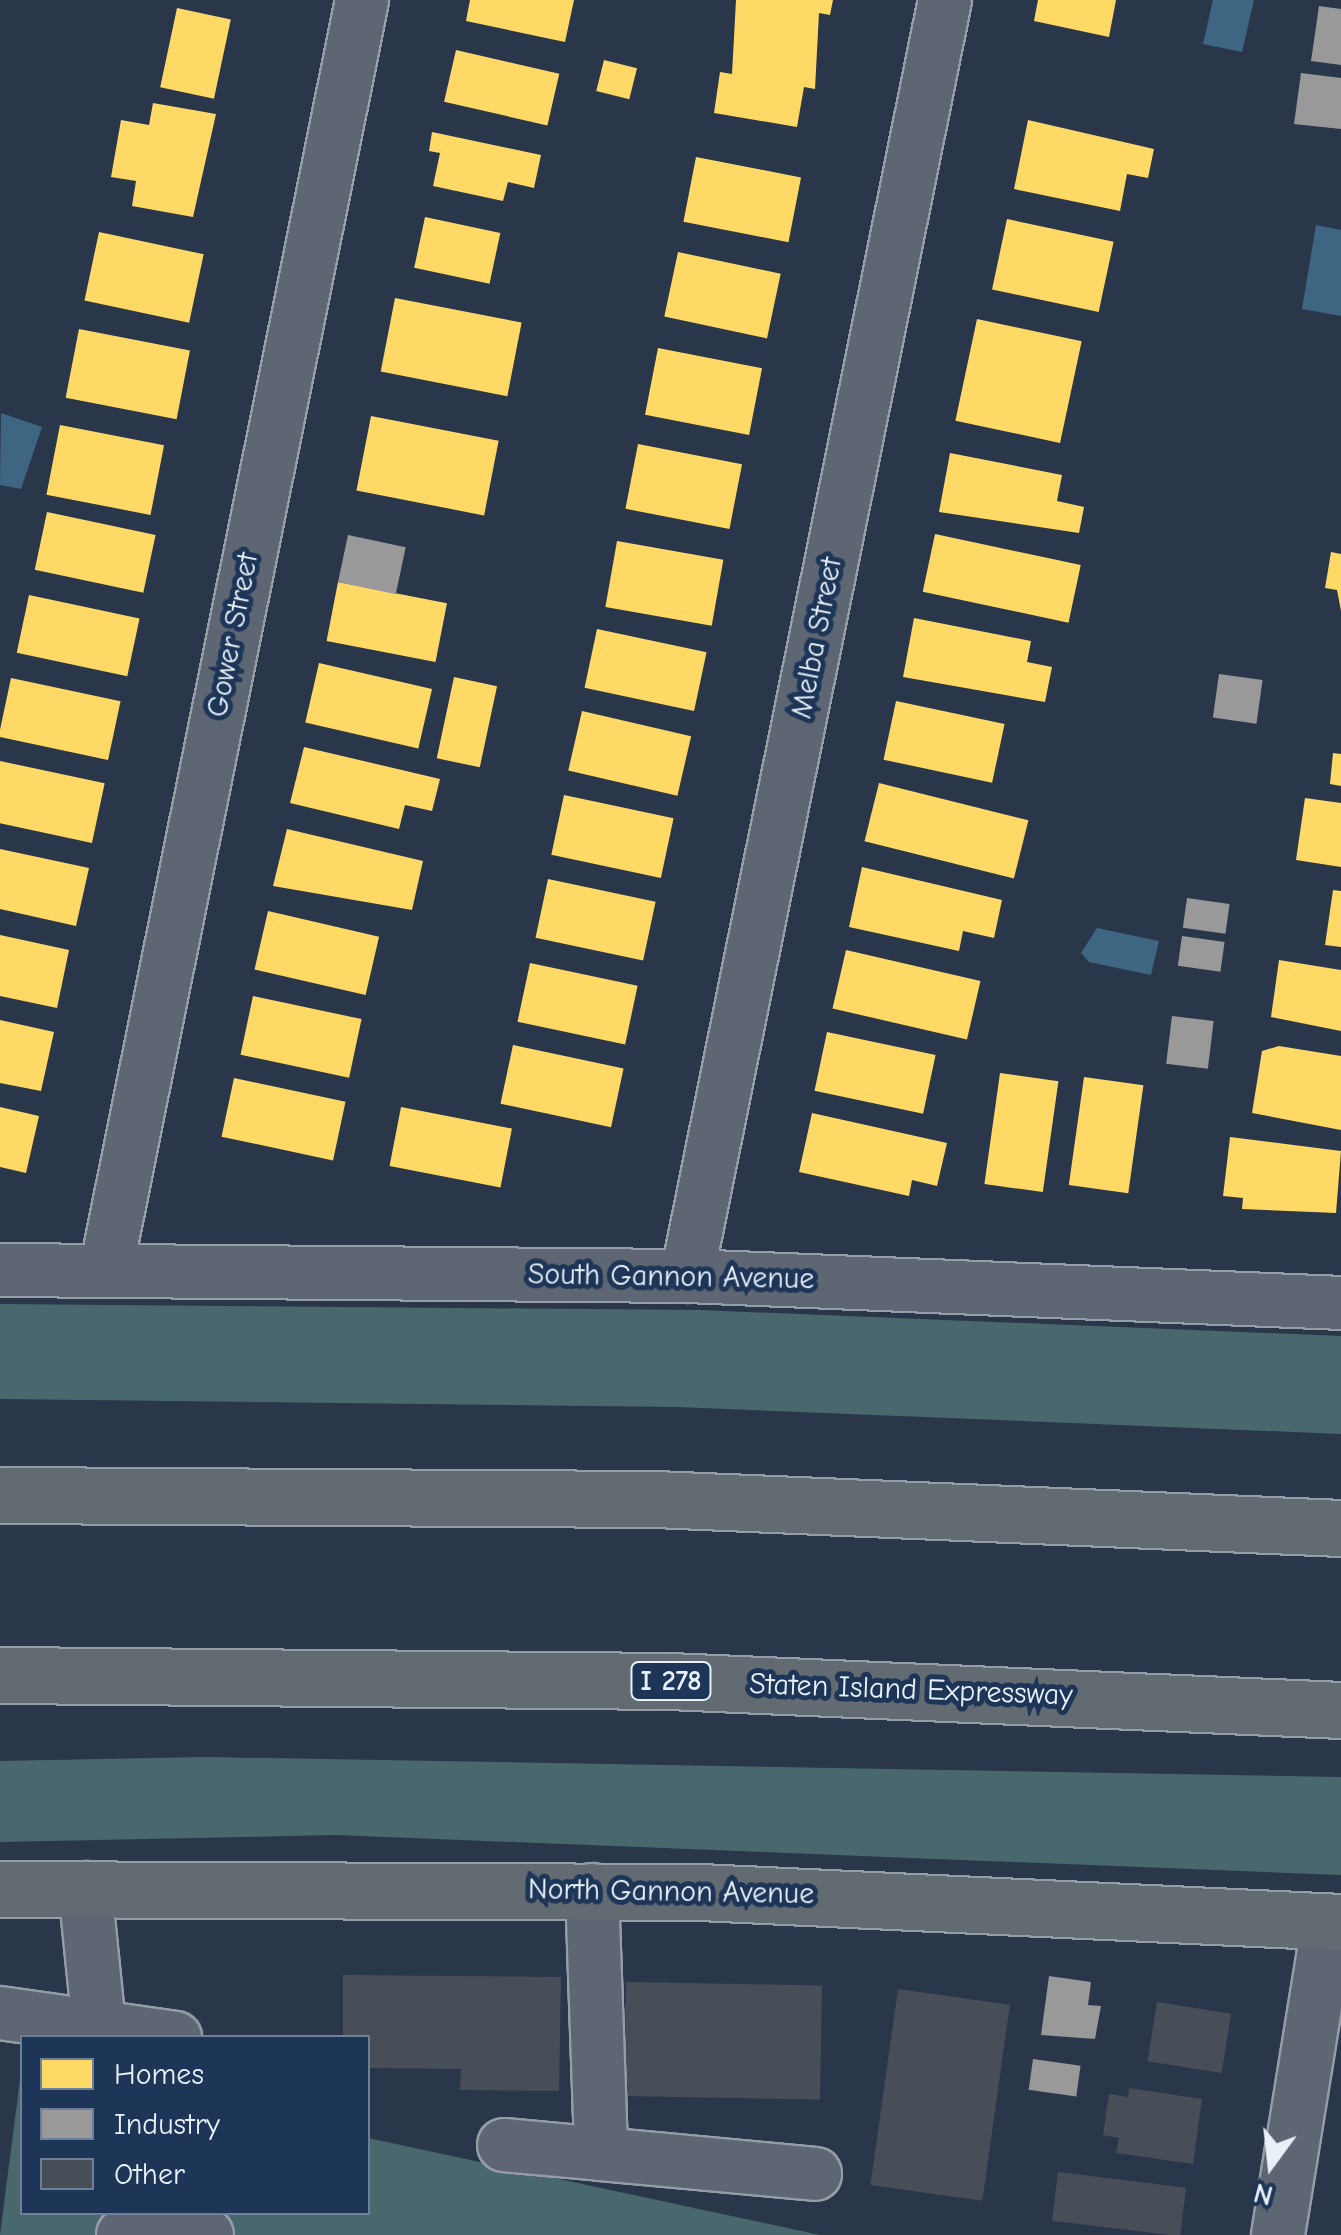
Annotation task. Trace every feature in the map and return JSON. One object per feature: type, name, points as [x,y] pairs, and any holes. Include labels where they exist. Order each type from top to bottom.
[{"type":"main road","points":[[0,1495],[655,1499],[1341,1528]]},
{"type":"main road","name":"Staten Island Expressway","points":[[0,1675],[668,1681],[1341,1710]]},
{"type":"main road","name":"North Gannon Avenue","points":[[0,1889],[592,1890],[1335,1921]]},
{"type":"street","name":"Gower Street","points":[[106,1270],[362,0]]},
{"type":"street","name":"Melba Street","points":[[687,1276],[945,0]]},
{"type":"street","name":"South Gannon Avenue","points":[[0,1270],[687,1276],[1341,1303]]},
{"type":"street","points":[[86,1888],[99,2027]]},
{"type":"street","points":[[592,1890],[601,2154]]},
{"type":"street","points":[[1278,2235],[1335,1921]]},
{"type":"street","points":[[0,2013],[154,2035]]},
{"type":"street","points":[[504,2145],[815,2174]]},
{"type":"street","points":[[123,2235],[138,2223],[207,2235]]},
{"type":"green space","points":[[0,1304],[699,1310],[1341,1336],[1341,1434],[677,1407],[0,1399]]},
{"type":"green space","points":[[205,1757],[1341,1777],[1341,1875],[337,1835],[0,1842],[0,1761]]},
{"type":"green space","points":[[20,2080],[20,2215],[370,2215],[370,2138],[820,2235],[0,2235]]},
{"type":"water","points":[[1213,0],[1254,0],[1242,52],[1203,44]]},
{"type":"water","points":[[1316,225],[1341,230],[1341,316],[1302,309]]},
{"type":"water","points":[[1,413],[42,427],[21,489],[0,485]]},
{"type":"water","points":[[1097,928],[1159,941],[1151,975],[1089,962],[1081,953]]},
{"type":"building: Homes","points":[[470,0],[574,0],[565,42],[466,21]]},
{"type":"building: Homes","points":[[736,0],[833,0],[830,15],[819,13],[815,89],[804,87],[797,127],[714,113],[720,72],[732,74]]},
{"type":"building: Homes","points":[[1038,0],[1116,0],[1109,37],[1034,21]]},
{"type":"building: Homes","points":[[177,8],[231,19],[214,99],[160,87]]},
{"type":"building: Homes","points":[[456,50],[559,74],[547,125],[444,102]]},
{"type":"building: Homes","points":[[604,60],[637,68],[629,99],[596,91]]},
{"type":"building: Homes","points":[[153,103],[216,114],[193,217],[132,206],[136,181],[111,177],[121,120],[149,125]]},
{"type":"building: Homes","points":[[1028,120],[1154,149],[1148,178],[1127,174],[1120,211],[1014,189]]},
{"type":"building: Homes","points":[[432,132],[541,155],[534,188],[508,182],[503,201],[433,186],[440,153],[429,151]]},
{"type":"building: Homes","points":[[696,157],[801,177],[788,242],[683,222]]},
{"type":"building: Homes","points":[[425,217],[500,233],[490,284],[414,268]]},
{"type":"building: Homes","points":[[1007,219],[1114,242],[1099,312],[992,289]]},
{"type":"building: Homes","points":[[99,232],[204,254],[189,323],[84,300]]},
{"type":"building: Homes","points":[[678,252],[781,274],[767,338],[664,317]]},
{"type":"building: Homes","points":[[395,298],[522,323],[507,396],[381,372]]},
{"type":"building: Homes","points":[[977,319],[1082,341],[1060,443],[955,421]]},
{"type":"building: Homes","points":[[79,329],[190,351],[177,419],[66,398]]},
{"type":"building: Homes","points":[[658,348],[762,368],[749,435],[645,415]]},
{"type":"building: Homes","points":[[371,416],[499,441],[484,515],[356,491]]},
{"type":"building: Homes","points":[[60,425],[164,445],[151,515],[46,495]]},
{"type":"building: Homes","points":[[638,444],[742,464],[729,529],[625,509]]},
{"type":"building: Homes","points":[[950,453],[1062,475],[1057,501],[1084,507],[1079,533],[939,512]]},
{"type":"building: Homes","points":[[47,512],[156,535],[143,593],[35,570]]},
{"type":"building: Homes","points":[[935,534],[1081,565],[1068,623],[923,592]]},
{"type":"building: Homes","points":[[617,541],[723,560],[712,626],[605,607]]},
{"type":"building: Homes","points":[[1331,552],[1341,554],[1341,611],[1337,590],[1325,588]]},
{"type":"building: Homes","points":[[338,582],[447,603],[436,662],[327,641]]},
{"type":"building: Homes","points":[[29,595],[140,618],[127,676],[17,653]]},
{"type":"building: Homes","points":[[914,618],[1031,641],[1027,662],[1052,667],[1045,702],[903,677]]},
{"type":"building: Homes","points":[[597,629],[707,652],[694,711],[585,688]]},
{"type":"building: Homes","points":[[319,663],[432,689],[418,749],[305,722]]},
{"type":"building: Homes","points":[[454,677],[497,686],[480,767],[437,758]]},
{"type":"building: Homes","points":[[11,678],[121,701],[108,760],[0,737]]},
{"type":"building: Homes","points":[[896,701],[1005,724],[992,783],[884,760]]},
{"type":"building: Homes","points":[[582,711],[691,736],[677,796],[568,770]]},
{"type":"building: Homes","points":[[304,747],[440,779],[432,811],[405,805],[399,829],[290,803]]},
{"type":"building: Homes","points":[[1333,753],[1341,754],[1341,786],[1330,784]]},
{"type":"building: Homes","points":[[0,761],[105,783],[92,843],[0,823]]},
{"type":"building: Homes","points":[[879,783],[1028,820],[1014,878],[864,841]]},
{"type":"building: Homes","points":[[564,795],[674,818],[661,878],[551,855]]},
{"type":"building: Homes","points":[[1305,798],[1341,803],[1341,867],[1296,860]]},
{"type":"building: Homes","points":[[287,829],[423,861],[412,910],[273,886]]},
{"type":"building: Homes","points":[[0,849],[89,868],[76,926],[0,909]]},
{"type":"building: Homes","points":[[862,867],[1002,900],[994,938],[963,931],[959,951],[849,927]]},
{"type":"building: Homes","points":[[548,879],[656,902],[643,961],[536,938]]},
{"type":"building: Homes","points":[[1333,890],[1341,891],[1341,947],[1325,945]]},
{"type":"building: Homes","points":[[268,911],[379,937],[366,995],[255,969]]},
{"type":"building: Homes","points":[[0,935],[69,950],[57,1008],[0,996]]},
{"type":"building: Homes","points":[[846,950],[980,981],[967,1040],[833,1008]]},
{"type":"building: Homes","points":[[1279,960],[1341,970],[1341,1031],[1271,1017]]},
{"type":"building: Homes","points":[[530,963],[638,986],[625,1045],[518,1022]]},
{"type":"building: Homes","points":[[253,996],[362,1019],[349,1078],[241,1055]]},
{"type":"building: Homes","points":[[0,1020],[54,1032],[41,1091],[0,1083]]},
{"type":"building: Homes","points":[[827,1032],[936,1055],[923,1114],[815,1091]]},
{"type":"building: Homes","points":[[513,1045],[624,1068],[611,1127],[501,1104]]},
{"type":"building: Homes","points":[[1279,1046],[1341,1056],[1341,1130],[1252,1113],[1262,1051]]},
{"type":"building: Homes","points":[[1000,1073],[1058,1081],[1043,1192],[984,1184]]},
{"type":"building: Homes","points":[[1084,1077],[1143,1085],[1128,1193],[1069,1185]]},
{"type":"building: Homes","points":[[234,1078],[346,1102],[333,1160],[222,1137]]},
{"type":"building: Homes","points":[[0,1107],[39,1116],[26,1173],[0,1167]]},
{"type":"building: Homes","points":[[401,1107],[512,1129],[500,1187],[390,1166]]},
{"type":"building: Homes","points":[[812,1113],[947,1143],[937,1186],[912,1180],[909,1196],[799,1172]]},
{"type":"building: Homes","points":[[1230,1137],[1341,1151],[1336,1213],[1242,1209],[1243,1198],[1223,1196]]},
{"type":"building: Industry","points":[[1319,6],[1341,9],[1341,65],[1311,61]]},
{"type":"building: Industry","points":[[1301,73],[1341,78],[1341,129],[1294,124]]},
{"type":"building: Industry","points":[[348,535],[406,547],[396,594],[338,582]]},
{"type":"building: Industry","points":[[1219,674],[1263,680],[1256,724],[1213,718]]},
{"type":"building: Industry","points":[[1187,898],[1230,904],[1225,934],[1183,928]]},
{"type":"building: Industry","points":[[1182,936],[1225,942],[1220,972],[1178,966]]},
{"type":"building: Industry","points":[[1172,1016],[1214,1021],[1208,1069],[1166,1064]]},
{"type":"building: Industry","points":[[1049,1976],[1091,1982],[1088,2005],[1101,2006],[1095,2039],[1041,2035]]},
{"type":"building: Industry","points":[[1033,2059],[1081,2066],[1076,2096],[1029,2090]]},
{"type":"building: Other","points":[[343,1975],[561,1977],[559,2091],[460,2090],[461,2069],[370,2068],[370,2035],[343,2035]]},
{"type":"building: Other","points":[[626,1982],[822,1985],[820,2099],[624,2096]]},
{"type":"building: Other","points":[[898,1989],[1010,2005],[982,2201],[870,2185]]},
{"type":"building: Other","points":[[1157,2002],[1231,2014],[1222,2073],[1148,2061]]},
{"type":"building: Other","points":[[1129,2088],[1202,2099],[1193,2164],[1116,2153],[1119,2138],[1103,2135],[1109,2094],[1128,2097]]},
{"type":"building: Other","points":[[1058,2172],[1186,2188],[1180,2235],[1052,2221]]}]
